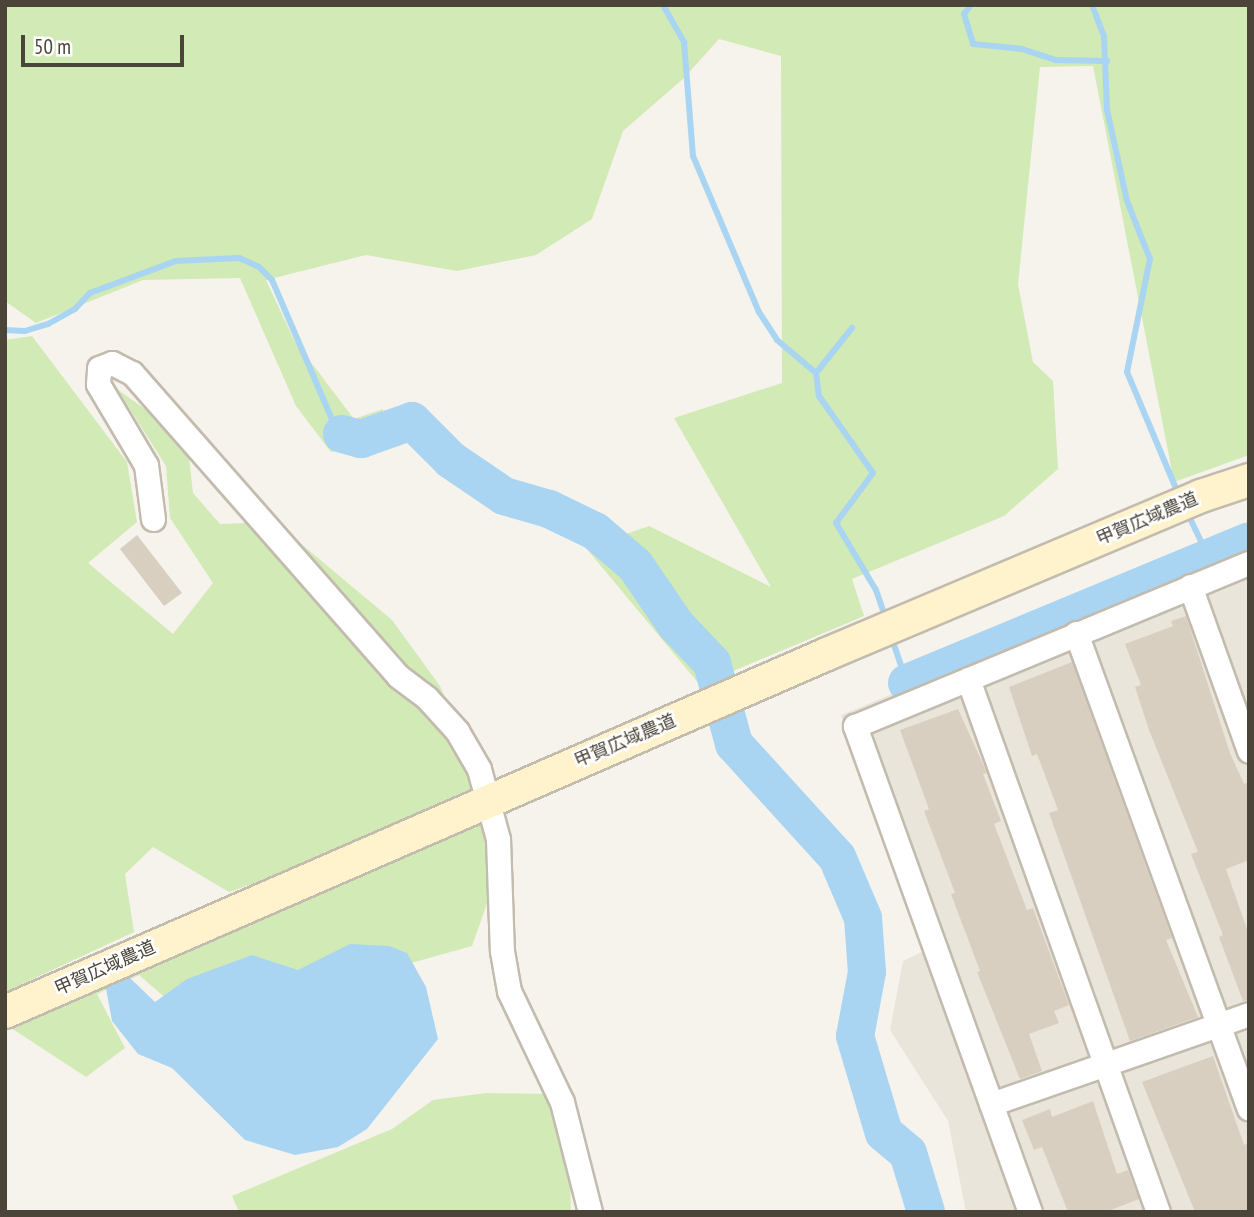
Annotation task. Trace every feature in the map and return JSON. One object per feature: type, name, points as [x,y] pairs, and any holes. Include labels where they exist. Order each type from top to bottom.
[{"type":"street","points":[[153,520],[146,465],[98,384],[99,368],[112,363],[132,373],[398,676],[427,698],[457,731],[479,769],[490,800],[498,839],[502,951],[509,990],[562,1101],[590,1212]]},
{"type":"street","name":"甲賀広域農道","points":[[5,1012],[490,800],[1139,522],[1249,480]]},
{"type":"street","points":[[1030,1212],[855,726],[1249,563]]},
{"type":"street","points":[[1190,586],[1249,751]]},
{"type":"street","points":[[1076,633],[1249,1109]]},
{"type":"street","points":[[968,679],[1158,1212]]},
{"type":"street","points":[[991,1104],[1249,1014]]},
{"type":"shaded area","points":[[1249,548],[1249,1212],[966,1212],[948,1121],[890,1030],[903,961],[924,951],[841,715]]},
{"type":"green space","points":[[5,5],[1249,5],[1249,455],[1174,482],[1093,66],[1040,67],[1018,284],[1033,362],[1053,381],[1058,469],[1004,516],[852,579],[864,616],[700,685],[586,548],[649,526],[771,587],[674,418],[782,383],[781,56],[719,39],[684,78],[623,131],[592,219],[536,255],[457,271],[366,255],[266,280],[294,340],[354,419],[383,409],[384,441],[331,452],[296,406],[240,278],[143,280],[36,323],[5,301]]},
{"type":"green space","points":[[32,336],[127,462],[137,522],[88,563],[173,634],[213,583],[170,518],[166,466],[117,389],[187,439],[193,493],[220,524],[275,522],[392,620],[440,686],[475,766],[502,861],[472,946],[393,968],[168,1000],[139,975],[97,994],[125,1048],[86,1077],[5,1024],[335,856],[229,892],[153,847],[125,874],[134,932],[5,992],[5,340]]},
{"type":"green space","points":[[486,1093],[546,1094],[570,1178],[571,1212],[239,1212],[232,1196],[392,1129],[433,1100]]},
{"type":"water","points":[[350,944],[389,946],[407,953],[426,987],[438,1039],[367,1129],[338,1147],[295,1155],[245,1140],[172,1068],[138,1054],[112,1021],[105,983],[130,978],[155,1002],[187,979],[252,955],[298,970]]},
{"type":"building","points":[[137,535],[182,593],[164,606],[120,549]]},
{"type":"building","points":[[1186,616],[1230,753],[1244,784],[1249,782],[1249,860],[1226,869],[1249,935],[1249,1000],[1243,1001],[1219,937],[1223,935],[1191,854],[1198,852],[1149,730],[1135,687],[1141,685],[1125,644],[1173,626],[1171,621]]},
{"type":"building","points":[[1072,662],[1172,938],[1166,940],[1198,1017],[1130,1041],[1049,813],[1058,810],[1037,754],[1032,756],[1009,687]]},
{"type":"building","points":[[958,709],[987,773],[983,774],[1001,821],[994,824],[1027,910],[1033,908],[1069,1005],[1054,1011],[1059,1023],[1029,1034],[1042,1071],[1020,1079],[977,972],[980,971],[951,894],[955,893],[924,811],[929,809],[900,730]]},
{"type":"building","points":[[1213,1056],[1244,1145],[1249,1143],[1249,1212],[1195,1212],[1142,1082]]},
{"type":"building","points":[[1093,1101],[1117,1174],[1128,1170],[1139,1199],[1106,1212],[1068,1212],[1042,1147],[1034,1150],[1022,1120],[1050,1109],[1052,1117]]},
{"type":"waterway","points":[[663,5],[684,42],[693,156],[759,312],[777,340],[816,373],[819,396],[873,473],[836,523],[876,590],[886,619]]},
{"type":"waterway","points":[[971,5],[964,14],[973,44],[1022,49],[1056,60],[1107,61]]},
{"type":"waterway","points":[[1092,5],[1104,36],[1107,110],[1127,201],[1150,259],[1127,372],[1179,496]]},
{"type":"waterway","points":[[5,330],[25,331],[48,324],[75,309],[90,293],[176,261],[239,258],[259,267],[272,280],[334,424],[342,434]]},
{"type":"waterway","points":[[816,373],[852,328]]},
{"type":"waterway","points":[[342,434],[361,439],[412,421],[451,460],[504,496],[549,509],[595,531],[635,565],[676,625],[712,663],[734,744],[837,857],[863,918],[867,972],[855,1036],[884,1133],[908,1153],[926,1212]]},
{"type":"waterway","points":[[1187,512],[1208,556]]},
{"type":"waterway","points":[[907,683],[1249,541]]},
{"type":"waterway","points":[[891,636],[907,683]]}]
